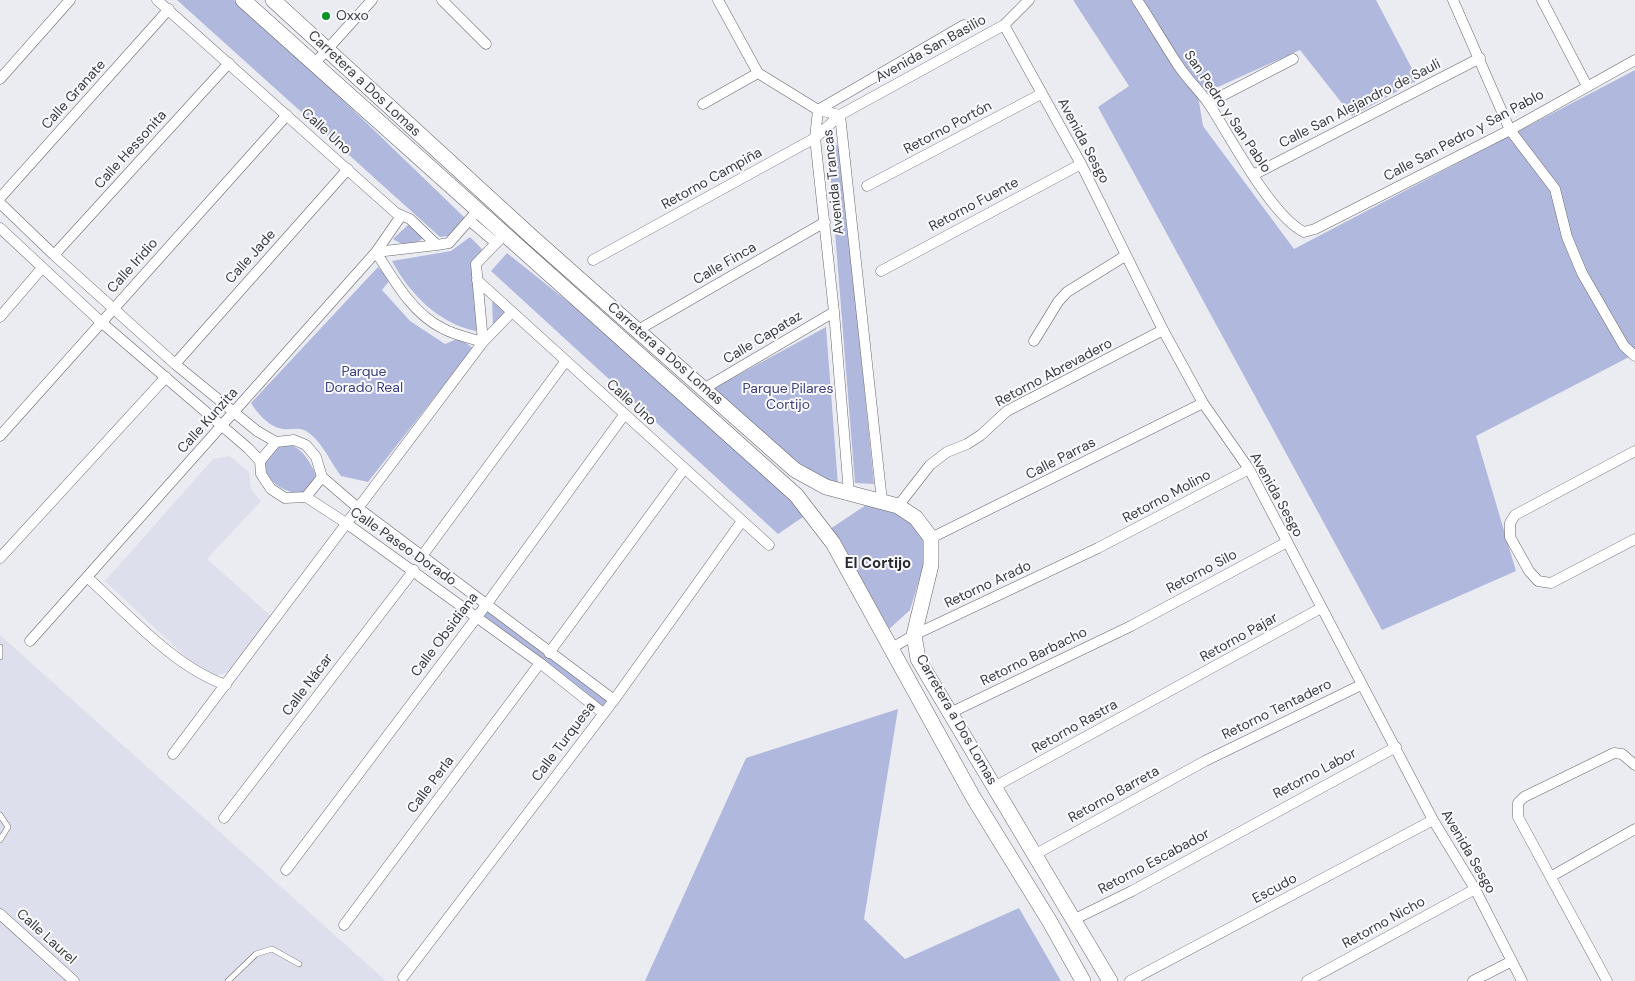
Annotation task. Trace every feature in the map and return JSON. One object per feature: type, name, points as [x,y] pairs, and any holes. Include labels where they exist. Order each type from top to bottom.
[{"type":"main road","name":"Carretera a Dos Lomas","points":[[243,0],[314,64],[474,216],[500,239],[555,278],[796,495],[833,543],[973,798],[1050,922],[1083,981]]},
{"type":"main road","name":"Carretera a Dos Lomas","points":[[273,0],[565,267],[705,388],[796,470],[826,488],[898,506],[916,518],[931,538],[931,564],[914,635],[918,659],[1110,981]]},
{"type":"main road","points":[[555,278],[565,267]]},
{"type":"street","points":[[0,79],[70,0]]},
{"type":"street","name":"Calle Uno","points":[[157,0],[348,170],[401,216],[410,220],[437,245]]},
{"type":"street","points":[[314,64],[372,0]]},
{"type":"street","points":[[442,0],[486,44]]},
{"type":"street","points":[[718,0],[758,73],[818,110],[964,25]]},
{"type":"street","name":"Avenida San Basilio","points":[[840,115],[1004,25],[1029,0]]},
{"type":"street","name":"San Pedro y San Pablo","points":[[1137,0],[1179,66],[1208,103],[1252,175],[1287,219],[1296,228],[1304,232]]},
{"type":"street","points":[[1452,0],[1480,58],[1510,130],[1555,189],[1567,237],[1582,273],[1624,346],[1635,356]]},
{"type":"street","points":[[1542,0],[1587,86]]},
{"type":"street","name":"Calle Granate","points":[[0,198],[168,10]]},
{"type":"street","name":"Avenida Sesgo","points":[[1004,25],[1081,164],[1163,330],[1203,403],[1248,470],[1361,685],[1396,746],[1433,820],[1475,889],[1522,981]]},
{"type":"street","name":"Calle San Alejandro de Sauli","points":[[1252,175],[1480,58]]},
{"type":"street","points":[[1208,103],[1294,59]]},
{"type":"street","name":"Calle San Pedro y San Pablo","points":[[1304,232],[1315,229],[1510,130],[1635,60]]},
{"type":"street","name":"Calle Hessonita","points":[[54,255],[229,63]]},
{"type":"street","points":[[702,104],[758,73]]},
{"type":"street","name":"Retorno Portón","points":[[867,186],[1042,94]]},
{"type":"street","name":"Avenida Trancas","points":[[848,493],[834,312],[815,138],[818,110],[840,115],[882,501]]},
{"type":"street","name":"Calle Iridio","points":[[0,436],[287,115]]},
{"type":"street","name":"Retorno Campiña","points":[[593,260],[815,138],[840,115]]},
{"type":"street","name":"Retorno Fuente","points":[[881,271],[1081,164]]},
{"type":"street","name":"Calle Jade","points":[[175,364],[348,170]]},
{"type":"street","name":"Calle Paseo Dorado","points":[[0,203],[54,255],[175,364],[234,413],[257,431],[276,442],[294,440],[306,446],[316,457],[322,477],[358,508],[614,700]]},
{"type":"street","name":"Calle Kunzita","points":[[30,641],[376,252],[401,216]]},
{"type":"street","points":[[474,216],[449,243],[376,252],[396,284],[417,310],[442,328],[483,342]]},
{"type":"street","name":"Calle Finca","points":[[638,330],[825,222]]},
{"type":"street","points":[[0,228],[101,322],[223,426],[260,461]]},
{"type":"street","points":[[483,342],[476,264],[500,239]]},
{"type":"street","points":[[1034,341],[1058,302],[1067,292],[1126,256]]},
{"type":"street","points":[[0,316],[42,268]]},
{"type":"street","name":"Calle Uno","points":[[477,280],[508,307],[511,313],[768,545]]},
{"type":"street","name":"Calle Capataz","points":[[705,388],[834,312]]},
{"type":"street","points":[[173,754],[483,342],[511,313]]},
{"type":"street","name":"Retorno Abrevadero","points":[[898,506],[930,465],[947,452],[967,444],[981,435],[1007,411],[1163,330]]},
{"type":"street","points":[[422,556],[565,362]]},
{"type":"street","points":[[0,558],[166,377]]},
{"type":"street","name":"Calle Parras","points":[[931,538],[1203,403]]},
{"type":"street","name":"Calle Obsidiana","points":[[286,870],[486,605],[624,415]]},
{"type":"street","points":[[276,442],[260,461],[260,474],[271,489],[285,498],[306,497],[322,477]]},
{"type":"street","points":[[1635,451],[1515,515],[1510,523],[1510,537],[1529,571],[1538,581],[1551,583],[1635,539]]},
{"type":"street","points":[[549,653],[684,469]]},
{"type":"street","name":"Retorno Molino","points":[[1098,548],[1248,470]]},
{"type":"street","name":"Calle Paseo Dorado","points":[[306,497],[414,570],[540,663],[603,713]]},
{"type":"street","name":"Calle Turquesa","points":[[403,977],[614,700],[742,521]]},
{"type":"street","name":"Retorno Silo","points":[[1131,626],[1286,542]]},
{"type":"street","name":"Retorno Arado","points":[[890,649],[914,635],[1098,548]]},
{"type":"street","name":"Calle Nácar","points":[[224,818],[414,570]]},
{"type":"street","points":[[87,577],[183,664],[210,679],[226,685]]},
{"type":"street","name":"Retorno Pajar","points":[[1170,691],[1321,608]]},
{"type":"street","name":"Retorno Barbacho","points":[[950,713],[1131,626]]},
{"type":"street","name":"Calle Perla","points":[[344,924],[540,663]]},
{"type":"street","name":"Retorno Tentadero","points":[[1206,761],[1361,685]]},
{"type":"street","name":"Retorno Rastra","points":[[994,787],[1170,691]]},
{"type":"street","name":"Retorno Labor","points":[[1248,826],[1396,746]]},
{"type":"street","points":[[1607,981],[1552,876],[1518,817],[1518,803],[1524,797],[1614,753],[1622,754],[1635,765]]},
{"type":"street","name":"Retorno Barreta","points":[[1036,854],[1206,761]]},
{"type":"street","name":"Escudo","points":[[1130,981],[1433,820]]},
{"type":"street","name":"Retorno Escabador","points":[[1073,920],[1132,891],[1248,826]]},
{"type":"street","points":[[1552,876],[1635,829]]},
{"type":"street","name":"Retorno Nicho","points":[[1307,981],[1475,889]]},
{"type":"street","name":"Calle Laurel","points":[[0,914],[74,981]]},
{"type":"street","points":[[1473,981],[1512,961]]},
{"type":"lane","points":[[0,647],[0,656]]},
{"type":"lane","points":[[0,815],[8,828],[0,840]]},
{"type":"lane","points":[[228,981],[256,954],[272,949],[299,964]]},
{"type":"shaded area","points":[[230,456],[249,472],[251,489],[261,501],[207,559],[271,616],[229,672],[217,675],[207,672],[187,658],[105,581],[213,459]]},
{"type":"shaded area","points":[[0,635],[386,981],[0,981]]},
{"type":"green space","points":[[177,0],[234,0],[290,49],[465,218],[449,236],[440,237]]},
{"type":"green space","points":[[1073,0],[1376,0],[1418,80],[1352,116],[1300,50],[1198,96],[1203,126],[1294,249],[1635,70],[1635,354],[1476,436],[1516,571],[1382,630],[1098,107],[1129,86]]},
{"type":"green space","points":[[828,144],[840,146],[874,484],[855,483]]},
{"type":"green space","points":[[410,223],[427,236],[410,244],[393,239]]},
{"type":"green space","points":[[470,237],[482,249],[474,266],[480,323],[476,331],[450,322],[426,305],[407,284],[392,261],[451,251]]},
{"type":"green space","points":[[507,253],[656,372],[806,515],[778,534],[491,271]]},
{"type":"green space","name":"Parque Dorado Real","points":[[378,267],[390,280],[382,290],[410,321],[445,344],[459,338],[473,348],[368,482],[341,476],[314,437],[300,429],[284,429],[274,426],[261,416],[251,403]]},
{"type":"green space","points":[[492,295],[509,309],[493,331]]},
{"type":"green space","name":"Parque Pilares Cortijo","points":[[826,327],[838,485],[804,471],[714,388]]},
{"type":"green space","points":[[282,442],[299,450],[316,474],[312,483],[302,495],[287,491],[276,485],[265,469],[262,461]]},
{"type":"green space","points":[[866,505],[903,510],[925,536],[923,567],[910,610],[887,631],[830,529]]},
{"type":"green space","points":[[487,608],[607,700],[604,708],[483,615]]},
{"type":"green space","points":[[898,709],[864,919],[905,959],[1019,908],[1061,981],[645,981],[746,758]]},
{"type":"place","name":"Oxxo","points":[[326,16]]},
{"type":"district","name":"El Cortijo","points":[[878,564]]}]
